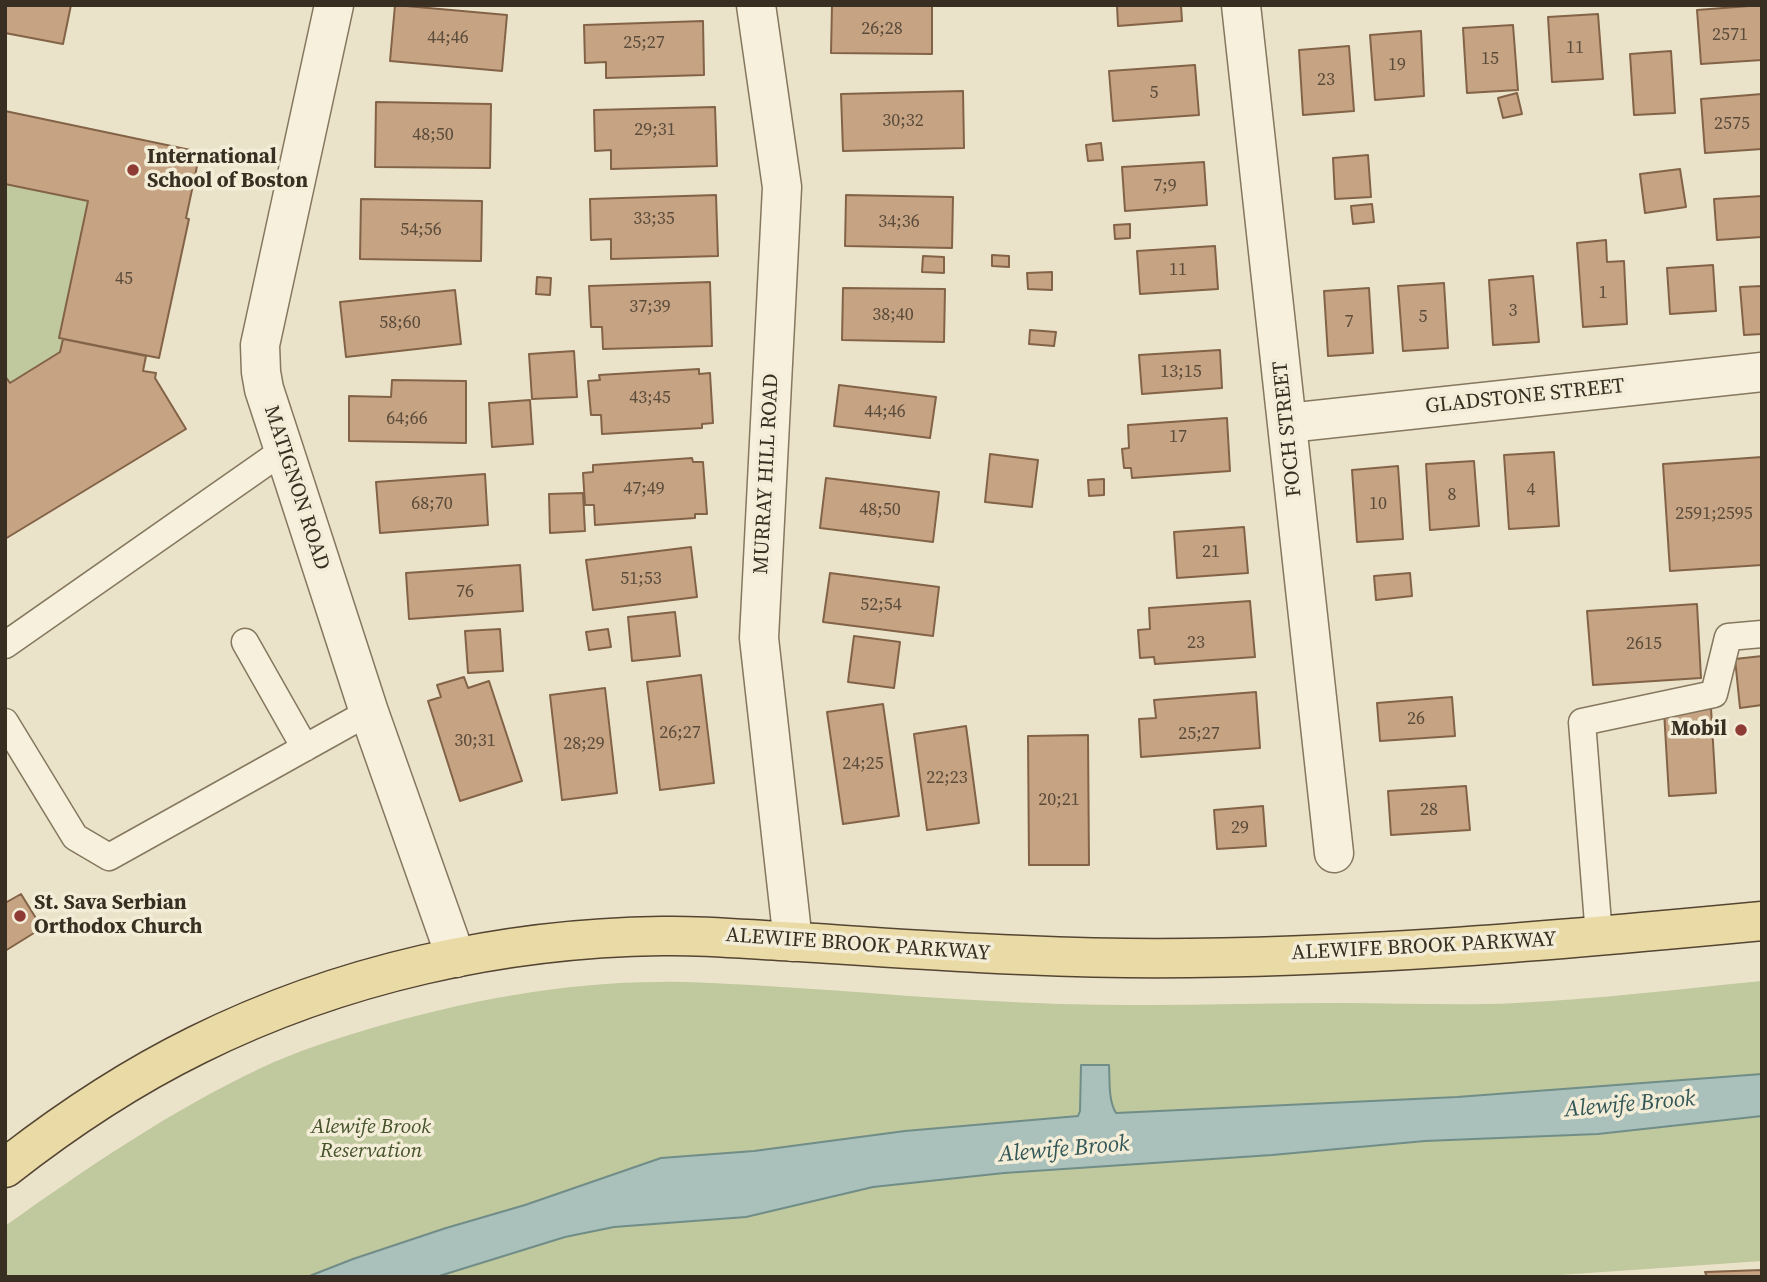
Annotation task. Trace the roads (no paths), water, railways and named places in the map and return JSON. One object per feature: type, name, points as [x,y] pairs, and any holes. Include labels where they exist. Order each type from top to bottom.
[{"type":"main road","name":"ALEWIFE BROOK PARKWAY","points":[[5,1168],[122,1086],[193,1047],[271,1012],[358,982],[413,967],[557,941],[611,937],[702,936],[1013,955],[1187,958],[1503,944],[1762,921]]},
{"type":"street","name":"MATIGNON ROAD","points":[[334,5],[260,345],[261,372],[264,389],[369,712],[456,958]]},
{"type":"street","name":"MURRAY HILL ROAD","points":[[756,5],[782,187],[759,638],[793,942]]},
{"type":"street","name":"FOCH STREET","points":[[1241,5],[1334,853]]},
{"type":"street","name":"GLADSTONE STREET","points":[[1288,423],[1762,372]]},
{"type":"lane","points":[[5,645],[284,450]]},
{"type":"lane","points":[[1599,936],[1582,722],[1714,694],[1728,637],[1762,634]]},
{"type":"lane","points":[[245,642],[305,748]]},
{"type":"lane","points":[[5,722],[75,837],[109,858],[369,712]]},
{"type":"water","name":"Alewife Brook","points":[[1081,1065],[1109,1065],[1111,1096],[1116,1113],[1457,1097],[1762,1074],[1762,1116],[1598,1134],[1425,1141],[1272,1155],[1004,1173],[873,1187],[746,1217],[614,1227],[565,1237],[436,1277],[307,1277],[353,1259],[525,1205],[661,1158],[754,1151],[905,1131],[1078,1116]]},
{"type":"place","name":"International School of Boston","points":[[133,170]]},
{"type":"place","name":"Mobil","points":[[1741,730]]},
{"type":"place","name":"St. Sava Serbian Orthodox Church","points":[[20,916]]},
{"type":"park label","name":"Alewife Brook Reservation","points":[[371,1140]]}]
